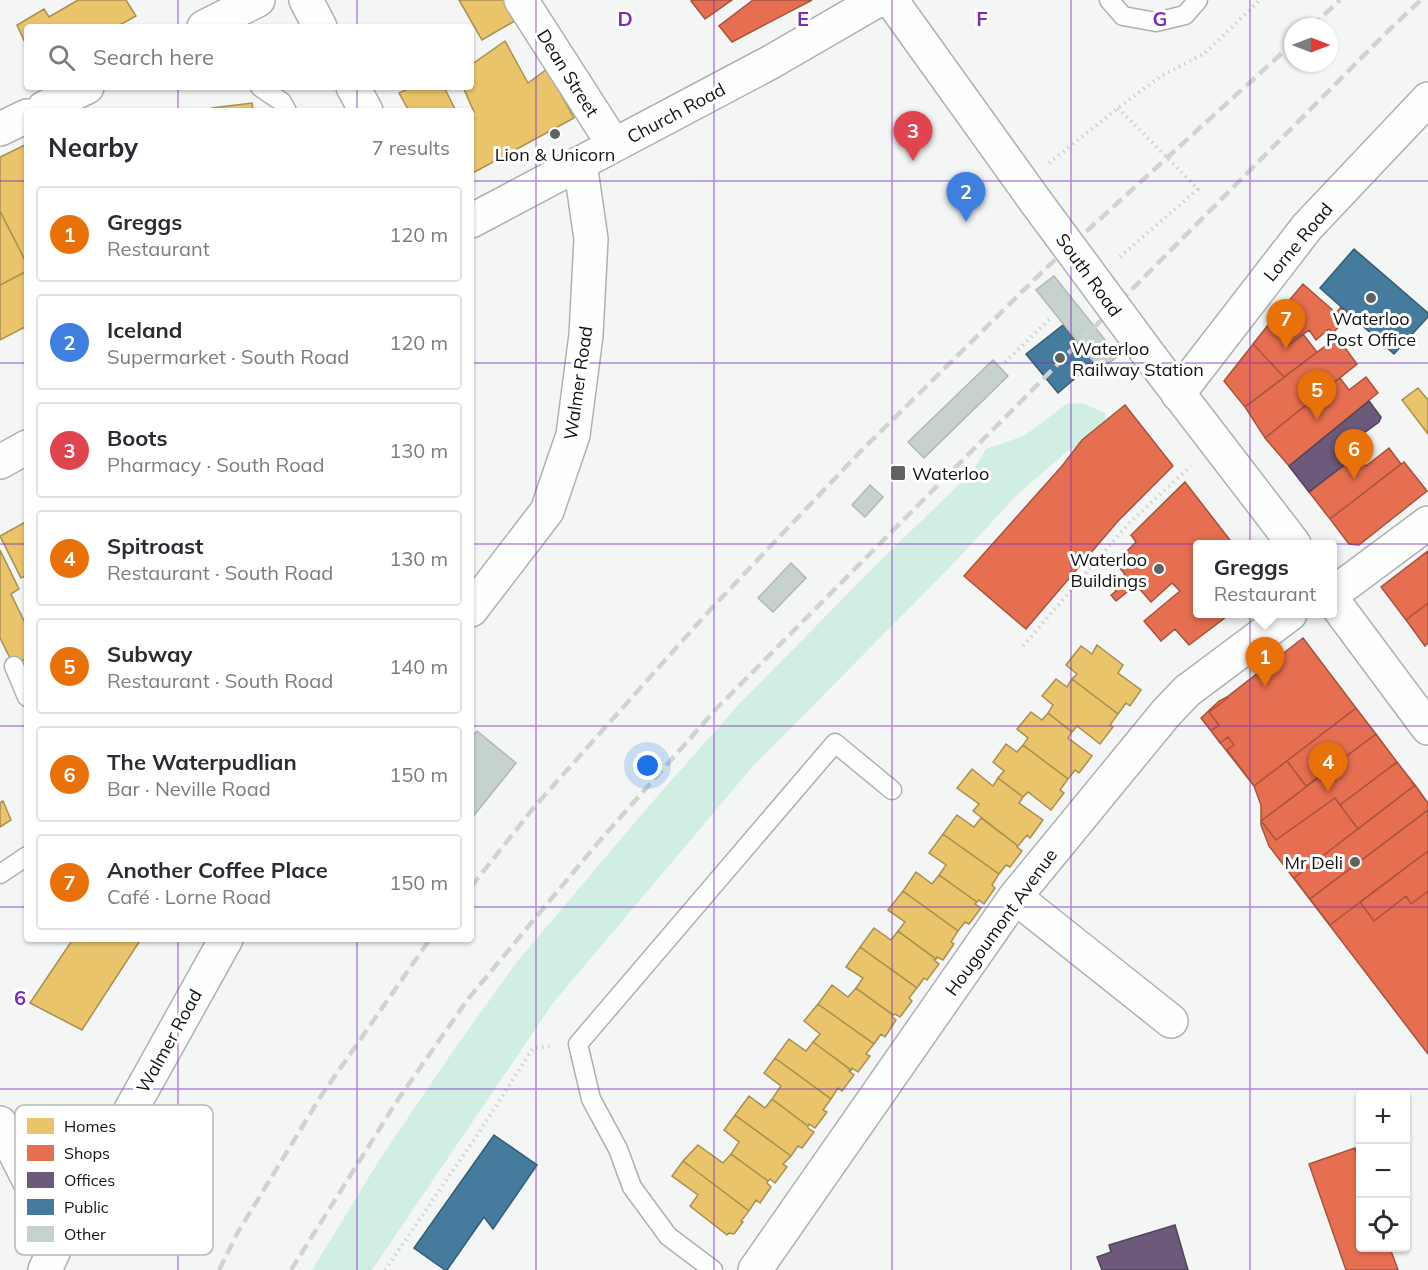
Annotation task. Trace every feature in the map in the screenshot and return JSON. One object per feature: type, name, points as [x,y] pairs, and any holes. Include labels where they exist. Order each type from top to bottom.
[{"type":"street","points":[[210,24],[258,0]]},
{"type":"street","points":[[306,0],[318,24]]},
{"type":"street","name":"Dean Street","points":[[521,0],[614,145]]},
{"type":"street","name":"Church Road","points":[[474,219],[771,62],[878,0]]},
{"type":"street","name":"South Road","points":[[891,0],[1029,193],[1152,359],[1291,540]]},
{"type":"street","points":[[355,90],[364,108]]},
{"type":"street","name":"Lorne Road","points":[[1179,394],[1307,227],[1428,99]]},
{"type":"street","points":[[0,129],[24,119]]},
{"type":"street","name":"Walmer Road","points":[[474,606],[547,511],[573,435],[586,335],[591,239],[579,163]]},
{"type":"street","points":[[1337,588],[1346,584],[1428,523]]},
{"type":"street","points":[[1337,605],[1428,728]]},
{"type":"street","name":"Hougoumont Avenue","points":[[755,1270],[1015,897],[1166,713],[1187,692],[1285,618]]},
{"type":"street","points":[[1015,897],[1171,1021]]},
{"type":"street","name":"Walmer Road","points":[[134,1105],[224,942]]},
{"type":"street","points":[[0,1123],[15,1152]]},
{"type":"street","name":"Walmer Road","points":[[45,1270],[52,1255]]},
{"type":"lane","points":[[1109,0],[1124,16],[1156,22],[1185,15],[1198,0]]},
{"type":"lane","points":[[264,90],[282,102],[285,108]]},
{"type":"lane","points":[[14,666],[24,691]]},
{"type":"lane","points":[[713,1270],[668,1236],[632,1187],[618,1149],[591,1099],[578,1044],[835,743],[892,790]]},
{"type":"lane","points":[[0,874],[24,858]]},
{"type":"path","points":[[1029,193],[1118,108],[1161,76],[1204,53],[1260,0]]},
{"type":"path","points":[[1117,260],[1198,189],[1118,108]]},
{"type":"path","points":[[1005,362],[1050,319]]},
{"type":"path","points":[[1023,646],[1129,523],[1216,443]]},
{"type":"path","points":[[385,1270],[476,1137],[533,1048],[578,1044]]},
{"type":"green space","points":[[1068,403],[1084,404],[1105,413],[1105,433],[1066,452],[1016,496],[952,565],[754,765],[553,1003],[372,1270],[312,1270],[380,1159],[516,963],[647,808],[740,703],[884,557],[973,471],[986,449],[1024,436]]},
{"type":"building: Homes","points":[[78,0],[126,0],[136,16],[121,24],[24,24],[24,40],[17,25],[44,9],[49,17]]},
{"type":"building: Homes","points":[[459,0],[507,0],[518,19],[482,40]]},
{"type":"building: Homes","points":[[505,41],[528,83],[547,69],[574,118],[474,172],[474,108],[464,90],[474,90],[474,63]]},
{"type":"building: Homes","points":[[406,90],[446,90],[454,108],[407,108],[399,93]]},
{"type":"building: Homes","points":[[252,103],[253,108],[212,108]]},
{"type":"building: Homes","points":[[24,145],[24,258],[0,211],[0,157]]},
{"type":"building: Homes","points":[[0,211],[24,258],[24,273],[0,285]]},
{"type":"building: Homes","points":[[24,273],[24,328],[0,340],[0,285]]},
{"type":"building: Homes","points":[[1418,388],[1428,400],[1428,434],[1402,400]]},
{"type":"building: Homes","points":[[24,523],[24,576],[21,578],[0,536]]},
{"type":"building: Homes","points":[[0,550],[19,589],[11,594],[24,621],[24,660],[14,666],[0,638]]},
{"type":"building: Homes","points":[[1097,645],[1123,665],[1118,673],[1141,690],[1130,706],[1126,703],[1118,714],[1072,679],[1077,674],[1066,665],[1081,646],[1092,654]]},
{"type":"building: Homes","points":[[1056,679],[1067,687],[1072,679],[1118,714],[1110,725],[1113,727],[1100,744],[1077,726],[1072,732],[1048,713],[1053,705],[1042,696]]},
{"type":"building: Homes","points":[[1031,712],[1042,720],[1048,713],[1072,732],[1068,738],[1092,756],[1079,773],[1075,770],[1068,779],[1023,745],[1028,738],[1017,729]]},
{"type":"building: Homes","points":[[1006,744],[1017,752],[1023,745],[1068,779],[1060,790],[1064,793],[1051,810],[1028,792],[1023,797],[998,778],[1004,771],[993,762]]},
{"type":"building: Homes","points":[[972,769],[993,786],[998,778],[1023,797],[1019,803],[1043,820],[1030,838],[1027,835],[1018,846],[973,811],[979,804],[957,788]]},
{"type":"building: Homes","points":[[3,801],[11,820],[0,827],[0,803]]},
{"type":"building: Homes","points":[[957,815],[974,827],[981,818],[1022,851],[1010,867],[1006,865],[999,874],[943,834]]},
{"type":"building: Homes","points":[[943,834],[999,874],[992,885],[995,888],[984,904],[979,900],[977,902],[939,875],[946,865],[929,853]]},
{"type":"building: Homes","points":[[916,872],[932,884],[939,875],[977,902],[975,904],[981,908],[969,924],[965,922],[958,931],[903,891]]},
{"type":"building: Homes","points":[[903,891],[958,931],[951,942],[954,944],[943,960],[937,957],[936,959],[898,931],[905,922],[888,910]]},
{"type":"building: Homes","points":[[874,928],[891,940],[898,931],[936,959],[934,960],[939,964],[927,980],[924,978],[917,988],[860,947]]},
{"type":"building: Homes","points":[[71,942],[139,942],[82,1030],[30,1003]]},
{"type":"building: Homes","points":[[860,947],[917,988],[909,998],[912,1001],[900,1017],[893,1015],[856,988],[863,978],[846,967]]},
{"type":"building: Homes","points":[[832,985],[848,997],[856,988],[893,1015],[892,1017],[896,1020],[885,1037],[881,1034],[874,1044],[818,1004]]},
{"type":"building: Homes","points":[[818,1004],[874,1044],[866,1054],[870,1056],[858,1072],[852,1068],[851,1070],[813,1042],[820,1034],[804,1021]]},
{"type":"building: Homes","points":[[789,1039],[806,1051],[813,1042],[851,1070],[849,1071],[854,1075],[842,1091],[838,1088],[831,1099],[775,1058]]},
{"type":"building: Homes","points":[[775,1058],[831,1099],[823,1110],[827,1112],[815,1128],[809,1124],[808,1126],[772,1099],[781,1086],[764,1073]]},
{"type":"building: Homes","points":[[749,1096],[765,1108],[772,1099],[814,1132],[802,1148],[798,1146],[791,1156],[735,1115]]},
{"type":"building: Homes","points":[[735,1115],[791,1156],[783,1164],[787,1167],[775,1183],[770,1179],[768,1181],[731,1154],[739,1142],[724,1130]]},
{"type":"building: Homes","points":[[698,1145],[723,1163],[731,1154],[768,1181],[771,1187],[760,1203],[756,1200],[749,1211],[683,1161]]},
{"type":"building: Homes","points":[[683,1161],[749,1211],[734,1234],[727,1235],[690,1206],[698,1195],[672,1176]]},
{"type":"building: Shops","points":[[732,0],[705,19],[691,1]]},
{"type":"building: Shops","points":[[753,0],[812,0],[732,42],[719,26]]},
{"type":"building: Shops","points":[[1303,284],[1336,313],[1341,307],[1353,318],[1348,325],[1344,321],[1333,333],[1329,329],[1316,340],[1309,330],[1288,346],[1269,324]]},
{"type":"building: Shops","points":[[1269,324],[1288,346],[1303,334],[1317,352],[1245,407],[1224,381]]},
{"type":"building: Shops","points":[[1269,324],[1288,346],[1303,334],[1317,352],[1284,377],[1253,344]]},
{"type":"building: Shops","points":[[1337,337],[1357,364],[1265,438],[1245,407]]},
{"type":"building: Shops","points":[[1366,377],[1378,393],[1289,466],[1265,438],[1340,378],[1349,390]]},
{"type":"building: Shops","points":[[1125,405],[1173,466],[1118,521],[1026,629],[964,576],[1062,466],[1082,440]]},
{"type":"building: Shops","points":[[1389,448],[1401,464],[1330,519],[1309,492],[1357,455],[1366,466]]},
{"type":"building: Shops","points":[[1404,462],[1427,491],[1359,545],[1349,544],[1330,519]]},
{"type":"building: Shops","name":"Waterloo Buildings","points":[[1185,482],[1230,540],[1193,540],[1193,618],[1225,618],[1189,645],[1175,629],[1161,641],[1144,621],[1180,591],[1172,583],[1151,602],[1136,585],[1116,601],[1111,595],[1116,591],[1112,586],[1125,574],[1115,563],[1136,542],[1131,535]]},
{"type":"building: Shops","points":[[1428,551],[1428,603],[1406,620],[1381,587]]},
{"type":"building: Shops","points":[[1428,603],[1428,643],[1425,646],[1406,620]]},
{"type":"building: Shops","name":"Mr Deli","points":[[1303,638],[1428,803],[1428,1054],[1269,846],[1261,825],[1261,805],[1254,786],[1201,718],[1219,701]]},
{"type":"building: Shops","points":[[1303,638],[1356,708],[1254,786],[1227,750],[1234,745],[1228,737],[1220,743],[1211,731],[1219,725],[1209,712]]},
{"type":"building: Shops","points":[[1356,708],[1376,734],[1306,786],[1287,761]]},
{"type":"building: Shops","points":[[1376,734],[1397,762],[1340,805],[1335,798],[1276,840],[1261,821]]},
{"type":"building: Shops","points":[[1397,762],[1415,785],[1358,829],[1340,805]]},
{"type":"building: Shops","points":[[1415,785],[1428,803],[1428,810],[1310,899],[1294,878]]},
{"type":"building: Shops","points":[[1428,810],[1428,851],[1330,925],[1310,899]]},
{"type":"building: Shops","points":[[1428,851],[1428,891],[1411,904],[1406,896],[1374,921],[1360,902]]},
{"type":"building: Shops","points":[[1355,1148],[1356,1252],[1391,1252],[1398,1270],[1346,1270],[1309,1164]]},
{"type":"building: Offices","points":[[1369,401],[1381,417],[1379,422],[1349,444],[1357,455],[1309,492],[1289,466]]},
{"type":"building: Offices","points":[[1175,1225],[1188,1270],[1102,1270],[1097,1257],[1111,1252],[1109,1245]]},
{"type":"building: Public","name":"Waterloo Post Office","points":[[1354,249],[1428,313],[1428,317],[1394,354],[1320,288]]},
{"type":"building: Public","name":"Waterloo Railway Station","points":[[1063,325],[1094,362],[1058,393],[1026,354]]},
{"type":"building: Public","points":[[494,1135],[537,1165],[493,1229],[484,1217],[445,1270],[414,1248]]},
{"type":"building: Other","points":[[1054,276],[1118,356],[1100,370],[1036,290]]},
{"type":"building: Other","points":[[993,360],[1008,376],[924,458],[908,442]]},
{"type":"building: Other","points":[[870,485],[883,497],[865,517],[852,505]]},
{"type":"building: Other","points":[[791,563],[806,578],[773,612],[758,598]]},
{"type":"building: Other","points":[[477,731],[516,763],[474,815],[474,734]]},
{"type":"railway","points":[[1321,18],[1340,0]]},
{"type":"railway","points":[[291,1270],[397,1101],[468,999],[596,845],[717,708],[1421,0]]},
{"type":"railway","points":[[474,883],[535,806],[709,611],[860,452],[1044,270],[1284,51]]},
{"type":"railway","points":[[219,1270],[238,1232],[321,1096],[428,942]]},
{"type":"place","name":"Lion & Unicorn","points":[[555,134]]},
{"type":"place","name":"Boots","points":[[913,161]]},
{"type":"place","name":"Iceland","points":[[966,222]]},
{"type":"place","name":"Waterloo Post Office","points":[[1371,298]]},
{"type":"place","name":"Another Coffee Place","points":[[1286,349]]},
{"type":"place","name":"Waterloo Railway Station","points":[[1060,358]]},
{"type":"place","name":"Subway","points":[[1317,420]]},
{"type":"place","name":"Waterloo","points":[[898,473]]},
{"type":"place","name":"The Waterpudlian","points":[[1354,479]]},
{"type":"place","name":"Waterloo Buildings","points":[[1159,569]]},
{"type":"place","name":"Greggs","points":[[1265,687]]},
{"type":"place","name":"Spitroast","points":[[1328,792]]},
{"type":"place","name":"Mr Deli","points":[[1355,862]]}]
